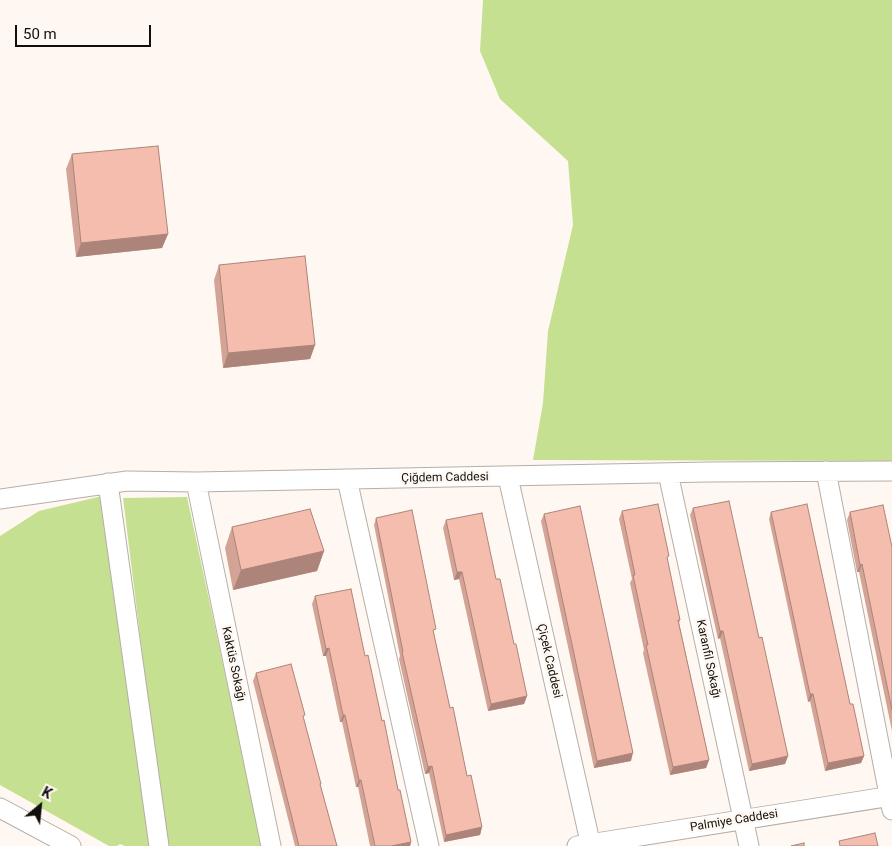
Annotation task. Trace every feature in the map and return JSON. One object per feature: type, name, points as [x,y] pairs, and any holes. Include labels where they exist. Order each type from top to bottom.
[{"type":"street","points":[[826,471],[891,801]]},
{"type":"street","name":"Çiğdem Caddesi","points":[[0,500],[126,481],[196,482],[668,473],[892,471]]},
{"type":"street","name":"Karanfil Sokağı","points":[[668,473],[749,846]]},
{"type":"street","name":"Çiçek Caddesi","points":[[508,477],[586,845]]},
{"type":"street","points":[[347,480],[429,846]]},
{"type":"street","name":"Kaktüs Sokağı","points":[[196,482],[271,846]]},
{"type":"street","points":[[108,483],[159,846]]},
{"type":"street","name":"Palmiye Caddesi","points":[[586,845],[743,820],[891,801]]},
{"type":"street","points":[[0,808],[71,846]]},
{"type":"green space","points":[[483,0],[892,0],[892,461],[533,460],[543,403],[548,331],[573,225],[568,161],[500,99],[480,51]]},
{"type":"green space","points":[[102,496],[150,846],[125,846],[120,844],[109,846],[0,785],[0,536],[39,511]]},
{"type":"green space","points":[[187,497],[262,846],[163,846],[161,805],[123,498]]},
{"type":"building","points":[[158,146],[168,234],[81,243],[72,154]]},
{"type":"building","points":[[305,256],[315,345],[228,353],[219,265]]},
{"type":"building","points":[[729,501],[759,638],[762,637],[788,756],[752,764],[723,631],[720,631],[693,508]]},
{"type":"building","points":[[658,504],[669,556],[667,557],[680,620],[678,620],[709,760],[673,767],[646,645],[648,645],[622,511]]},
{"type":"building","points":[[807,504],[850,704],[853,704],[864,756],[828,763],[813,694],[810,694],[771,512]]},
{"type":"building","points":[[883,505],[892,547],[892,710],[850,512]]},
{"type":"building","points":[[580,506],[633,753],[597,761],[544,514]]},
{"type":"building","points":[[310,509],[324,551],[241,570],[232,527]]},
{"type":"building","points":[[412,510],[436,629],[433,630],[450,708],[453,707],[467,776],[471,775],[482,827],[446,835],[432,766],[428,767],[402,652],[376,518]]},
{"type":"building","points":[[482,513],[496,579],[500,579],[527,696],[491,704],[462,572],[457,572],[446,520]]},
{"type":"building","points":[[351,589],[365,656],[368,655],[382,721],[384,720],[411,842],[391,846],[375,846],[361,780],[359,780],[345,715],[343,715],[329,648],[326,649],[315,596]]},
{"type":"building","points":[[291,664],[337,846],[299,846],[256,673]]},
{"type":"building","points":[[875,833],[878,846],[840,846],[839,841]]},
{"type":"building","points":[[804,843],[804,846],[791,846]]}]
